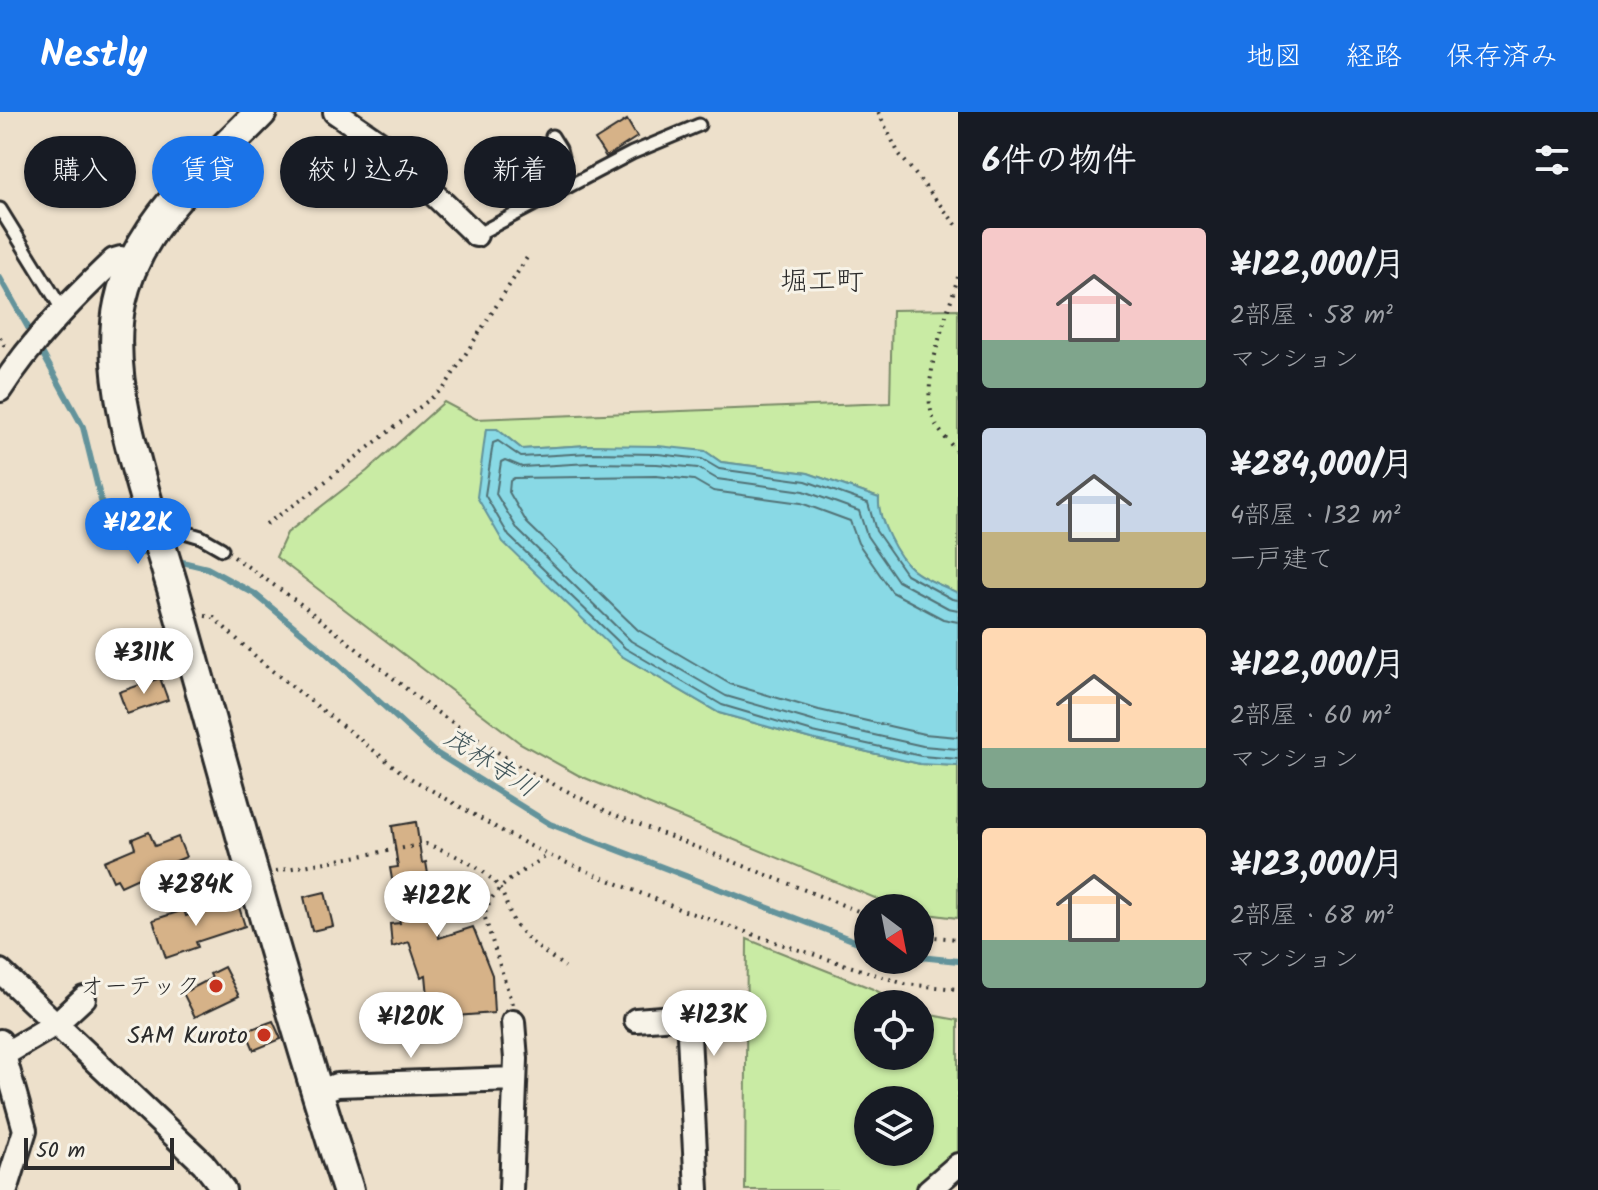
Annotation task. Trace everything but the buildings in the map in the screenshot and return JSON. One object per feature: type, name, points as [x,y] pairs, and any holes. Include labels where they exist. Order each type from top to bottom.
[{"type":"street","points":[[261,112],[166,209],[132,261],[119,305],[117,359],[126,421],[154,524],[184,604],[253,875],[348,1190]]},
{"type":"street","points":[[335,112],[383,145],[476,235]]},
{"type":"street","points":[[0,390],[59,313],[114,260],[132,261]]},
{"type":"street","points":[[0,971],[203,1163],[224,1190]]},
{"type":"street","points":[[6,1190],[25,1130],[2,1050],[57,1023],[84,998]]},
{"type":"street","points":[[636,1020],[688,1016],[697,1190]]},
{"type":"street","points":[[511,1190],[515,1079],[513,1022]]},
{"type":"street","points":[[317,1092],[337,1085],[515,1079]]},
{"type":"street","points":[[929,1190],[958,1165]]},
{"type":"lane","points":[[576,182],[632,153],[699,125]]},
{"type":"lane","points":[[476,235],[527,208]]},
{"type":"lane","points":[[0,209],[59,313]]},
{"type":"lane","points":[[154,524],[172,526],[222,549]]},
{"type":"path","points":[[878,112],[899,154],[958,227]]},
{"type":"path","points":[[266,524],[307,496],[444,388],[528,256]]},
{"type":"path","points":[[958,277],[943,324],[930,388],[931,412],[938,428],[958,453]]},
{"type":"path","points":[[222,549],[302,605],[429,707],[522,768],[610,813],[854,909]]},
{"type":"path","points":[[184,604],[213,617],[266,666],[405,775],[548,855],[679,909],[781,944],[905,984],[958,989]]},
{"type":"path","points":[[253,875],[426,844],[490,876],[500,888],[515,923],[536,947],[565,967]]},
{"type":"path","points":[[513,1022],[513,1009],[485,918],[489,902],[500,888],[548,855]]},
{"type":"path","points":[[934,937],[958,939]]},
{"type":"green space","points":[[958,309],[958,593],[923,577],[907,564],[884,527],[879,498],[808,473],[721,462],[705,451],[589,445],[522,449],[497,429],[486,429],[483,459],[620,655],[719,713],[811,739],[920,764],[958,766],[958,918],[934,915],[934,894],[865,894],[578,775],[520,743],[276,557],[287,533],[367,471],[444,402],[476,419],[890,403],[892,310]]},
{"type":"green space","points":[[747,939],[875,990],[854,990],[854,1070],[934,1070],[934,1016],[958,1020],[958,1155],[916,1190],[745,1190]]},
{"type":"water","points":[[486,429],[497,429],[522,449],[589,445],[658,446],[705,451],[721,462],[808,473],[879,498],[885,526],[907,564],[923,577],[958,593],[958,766],[920,764],[811,739],[719,713],[620,655],[503,542],[477,497]]},
{"type":"waterway","points":[[0,278],[34,338]]},
{"type":"waterway","points":[[39,347],[83,427],[109,533],[131,550],[151,555]]},
{"type":"waterway","name":"茂林寺川","points":[[174,560],[207,568],[255,594],[324,651],[433,751],[550,824],[854,941]]},
{"type":"waterway","name":"茂林寺川","points":[[934,958],[958,961]]},
{"type":"place","name":"オーテック","points":[[216,986]]},
{"type":"place","name":"SAM Kuroto","points":[[264,1035]]},
{"type":"district","name":"堀工町","points":[[822,280]]}]
